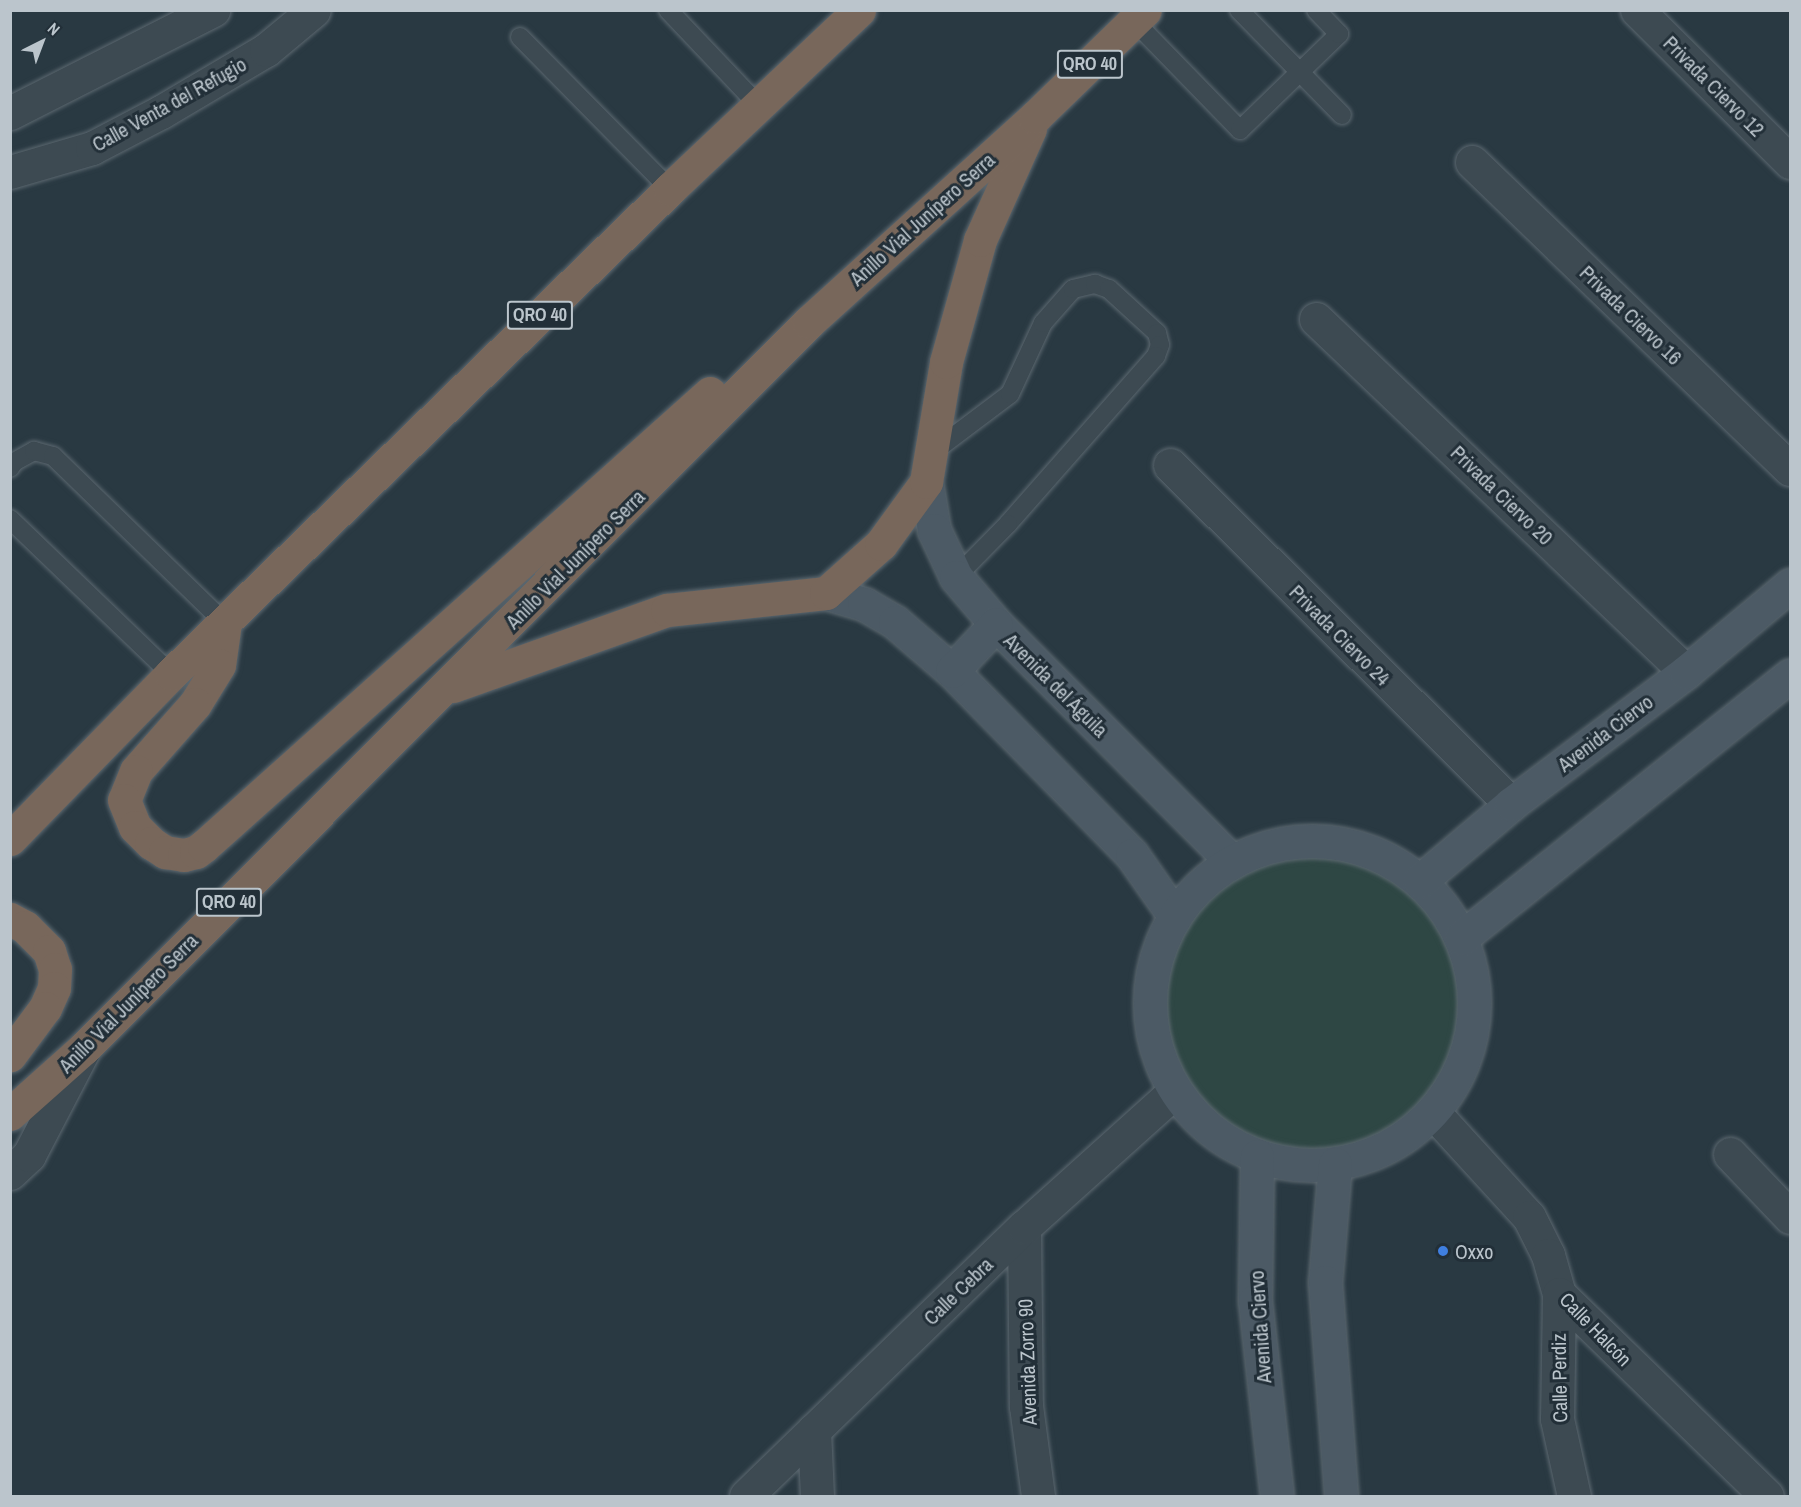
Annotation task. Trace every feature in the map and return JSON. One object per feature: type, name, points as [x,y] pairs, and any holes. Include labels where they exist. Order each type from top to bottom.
[{"type":"highway","name":"QRO 40","points":[[10,839],[171,674],[670,189],[859,10]]},
{"type":"highway","name":"Anillo Vial Junípero Serra","points":[[10,1114],[84,1048],[302,828],[446,689],[809,322],[1035,117],[1140,16]]},
{"type":"highway","points":[[446,689],[667,610],[826,594],[881,543],[930,467],[946,362],[980,240],[1035,117]]},
{"type":"highway","points":[[225,623],[219,665],[195,704],[136,771],[124,800],[135,827],[151,843],[165,852],[184,855],[196,852],[204,846],[733,372],[809,322]]},
{"type":"highway","points":[[10,822],[51,799]]},
{"type":"highway","points":[[10,919],[25,927],[49,951],[55,969],[54,988],[45,1008],[10,1054]]},
{"type":"street","name":"Calle Venta del Refugio","points":[[10,172],[92,148],[161,112],[266,50],[314,10]]},
{"type":"street","name":"Privada Ciervo 12","points":[[1637,10],[1791,162]]},
{"type":"street","points":[[10,113],[210,11]]},
{"type":"street","name":"Privada Ciervo 16","points":[[1472,162],[1791,469]]},
{"type":"street","name":"Privada Ciervo 20","points":[[1316,320],[1686,672]]},
{"type":"street","name":"Privada Ciervo 24","points":[[1170,465],[1511,804]]},
{"type":"street","name":"Avenida del Águila","points":[[930,467],[934,530],[956,577],[996,624],[1231,861]]},
{"type":"street","name":"Avenida Ciervo","points":[[1420,881],[1511,804],[1686,672],[1791,585]]},
{"type":"street","points":[[826,594],[864,604],[885,616],[952,671],[1132,855],[1174,915]]},
{"type":"street","points":[[952,671],[996,624]]},
{"type":"street","points":[[1461,938],[1791,675]]},
{"type":"street","points":[[1320,840],[1364,849],[1393,862],[1420,881],[1443,907],[1461,938],[1474,982],[1473,1027],[1460,1073],[1433,1112],[1389,1147],[1335,1164],[1296,1165],[1257,1156],[1211,1130],[1175,1091],[1156,1049],[1149,1004],[1155,957],[1174,915],[1195,888],[1231,861],[1275,844],[1320,840]]},
{"type":"street","points":[[10,1173],[29,1155],[84,1048]]},
{"type":"street","name":"Calle Cebra","points":[[746,1497],[1023,1227],[1175,1091]]},
{"type":"street","name":"Calle Halcón","points":[[1433,1112],[1529,1217],[1548,1255],[1559,1294],[1767,1497]]},
{"type":"street","points":[[1730,1154],[1791,1217]]},
{"type":"street","name":"Avenida Ciervo","points":[[1257,1156],[1255,1301],[1277,1497]]},
{"type":"street","points":[[1335,1164],[1325,1282],[1341,1497]]},
{"type":"street","name":"Avenida Zorro 90","points":[[1023,1227],[1026,1406],[1038,1497]]},
{"type":"street","name":"Calle Perdiz","points":[[1559,1294],[1557,1419],[1574,1497]]},
{"type":"street","points":[[814,1430],[817,1497]]},
{"type":"lane","points":[[668,10],[759,106]]},
{"type":"lane","points":[[1239,10],[1342,115]]},
{"type":"lane","points":[[1140,16],[1240,130],[1339,34],[1316,10]]},
{"type":"lane","points":[[520,37],[670,189]]},
{"type":"lane","points":[[930,467],[1010,394],[1043,323],[1073,289],[1095,284],[1109,289],[1157,333],[1160,345],[1156,356],[1008,524],[956,577]]},
{"type":"lane","points":[[10,468],[14,462],[34,451],[52,456],[225,623]]},
{"type":"lane","points":[[10,519],[171,674]]},
{"type":"green space","points":[[1313,844],[1344,847],[1374,856],[1401,871],[1425,890],[1444,914],[1459,941],[1468,971],[1471,1002],[1468,1033],[1459,1063],[1444,1090],[1425,1114],[1401,1133],[1374,1148],[1344,1157],[1313,1160],[1282,1157],[1252,1148],[1225,1133],[1201,1114],[1182,1090],[1167,1063],[1158,1033],[1155,1002],[1158,971],[1167,941],[1182,914],[1201,890],[1225,871],[1252,856],[1282,847]]},
{"type":"place","name":"Oxxo","points":[[1443,1251]]}]
